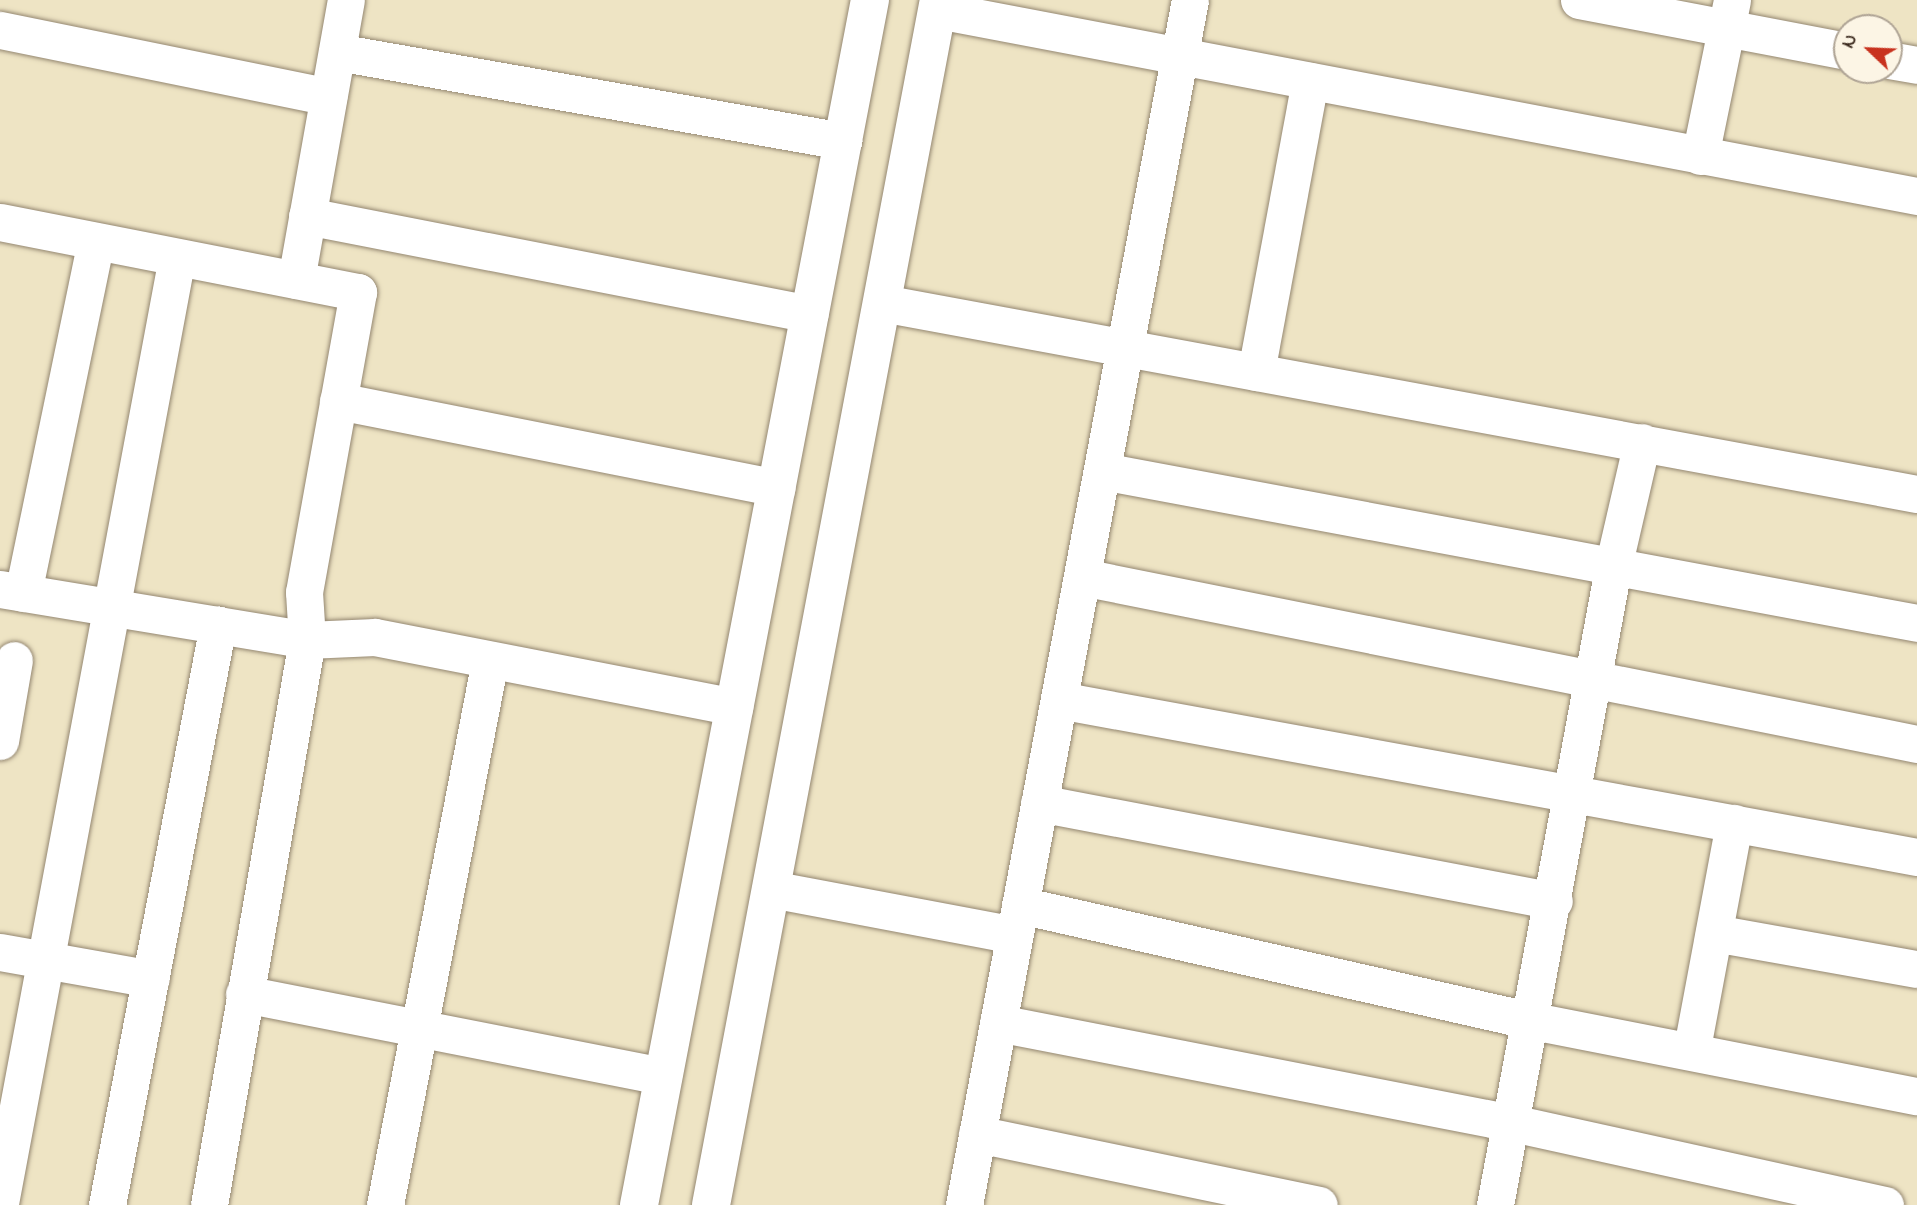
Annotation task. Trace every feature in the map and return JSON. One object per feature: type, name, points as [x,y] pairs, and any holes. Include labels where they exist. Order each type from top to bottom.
[{"type":"main road","points":[[639,1205],[870,0]]},
{"type":"main road","points":[[711,1205],[939,5]]},
{"type":"street","points":[[296,280],[346,0]]},
{"type":"street","points":[[964,1205],[1190,0]]},
{"type":"street","points":[[1579,0],[1729,14],[1833,47]]},
{"type":"street","points":[[939,5],[1180,56],[1917,196]]},
{"type":"street","points":[[1700,156],[1729,14]]},
{"type":"street","points":[[0,30],[328,97]]},
{"type":"street","points":[[337,52],[843,141]]},
{"type":"street","points":[[1256,372],[1310,81]]},
{"type":"street","points":[[307,216],[810,314]]},
{"type":"street","points":[[0,222],[358,292],[304,592],[307,640],[209,1205]]},
{"type":"street","points":[[96,240],[11,591],[307,640],[375,637],[734,707]]},
{"type":"street","points":[[0,1203],[177,257]]},
{"type":"street","points":[[882,303],[1917,494]]},
{"type":"street","points":[[338,401],[776,488]]},
{"type":"street","points":[[1494,1205],[1512,1123],[1528,1020],[1554,901],[1614,563],[1642,442]]},
{"type":"street","points":[[1102,471],[1614,563],[1917,623]]},
{"type":"street","points":[[1082,577],[1917,744]]},
{"type":"street","points":[[107,1205],[218,625]]},
{"type":"street","points":[[0,741],[14,660]]},
{"type":"street","points":[[385,1205],[490,660]]},
{"type":"street","points":[[1059,700],[1573,790],[1917,857]]},
{"type":"street","points":[[1040,803],[1554,901]]},
{"type":"street","points":[[1692,1048],[1734,823]]},
{"type":"street","points":[[771,889],[1017,920],[1528,1020],[1692,1048],[1917,1096]]},
{"type":"street","points":[[1714,933],[1917,969]]},
{"type":"street","points":[[0,952],[151,979]]},
{"type":"street","points":[[244,994],[663,1076]]},
{"type":"street","points":[[998,1023],[1512,1123],[1885,1205]]},
{"type":"street","points":[[977,1134],[1319,1205]]}]
